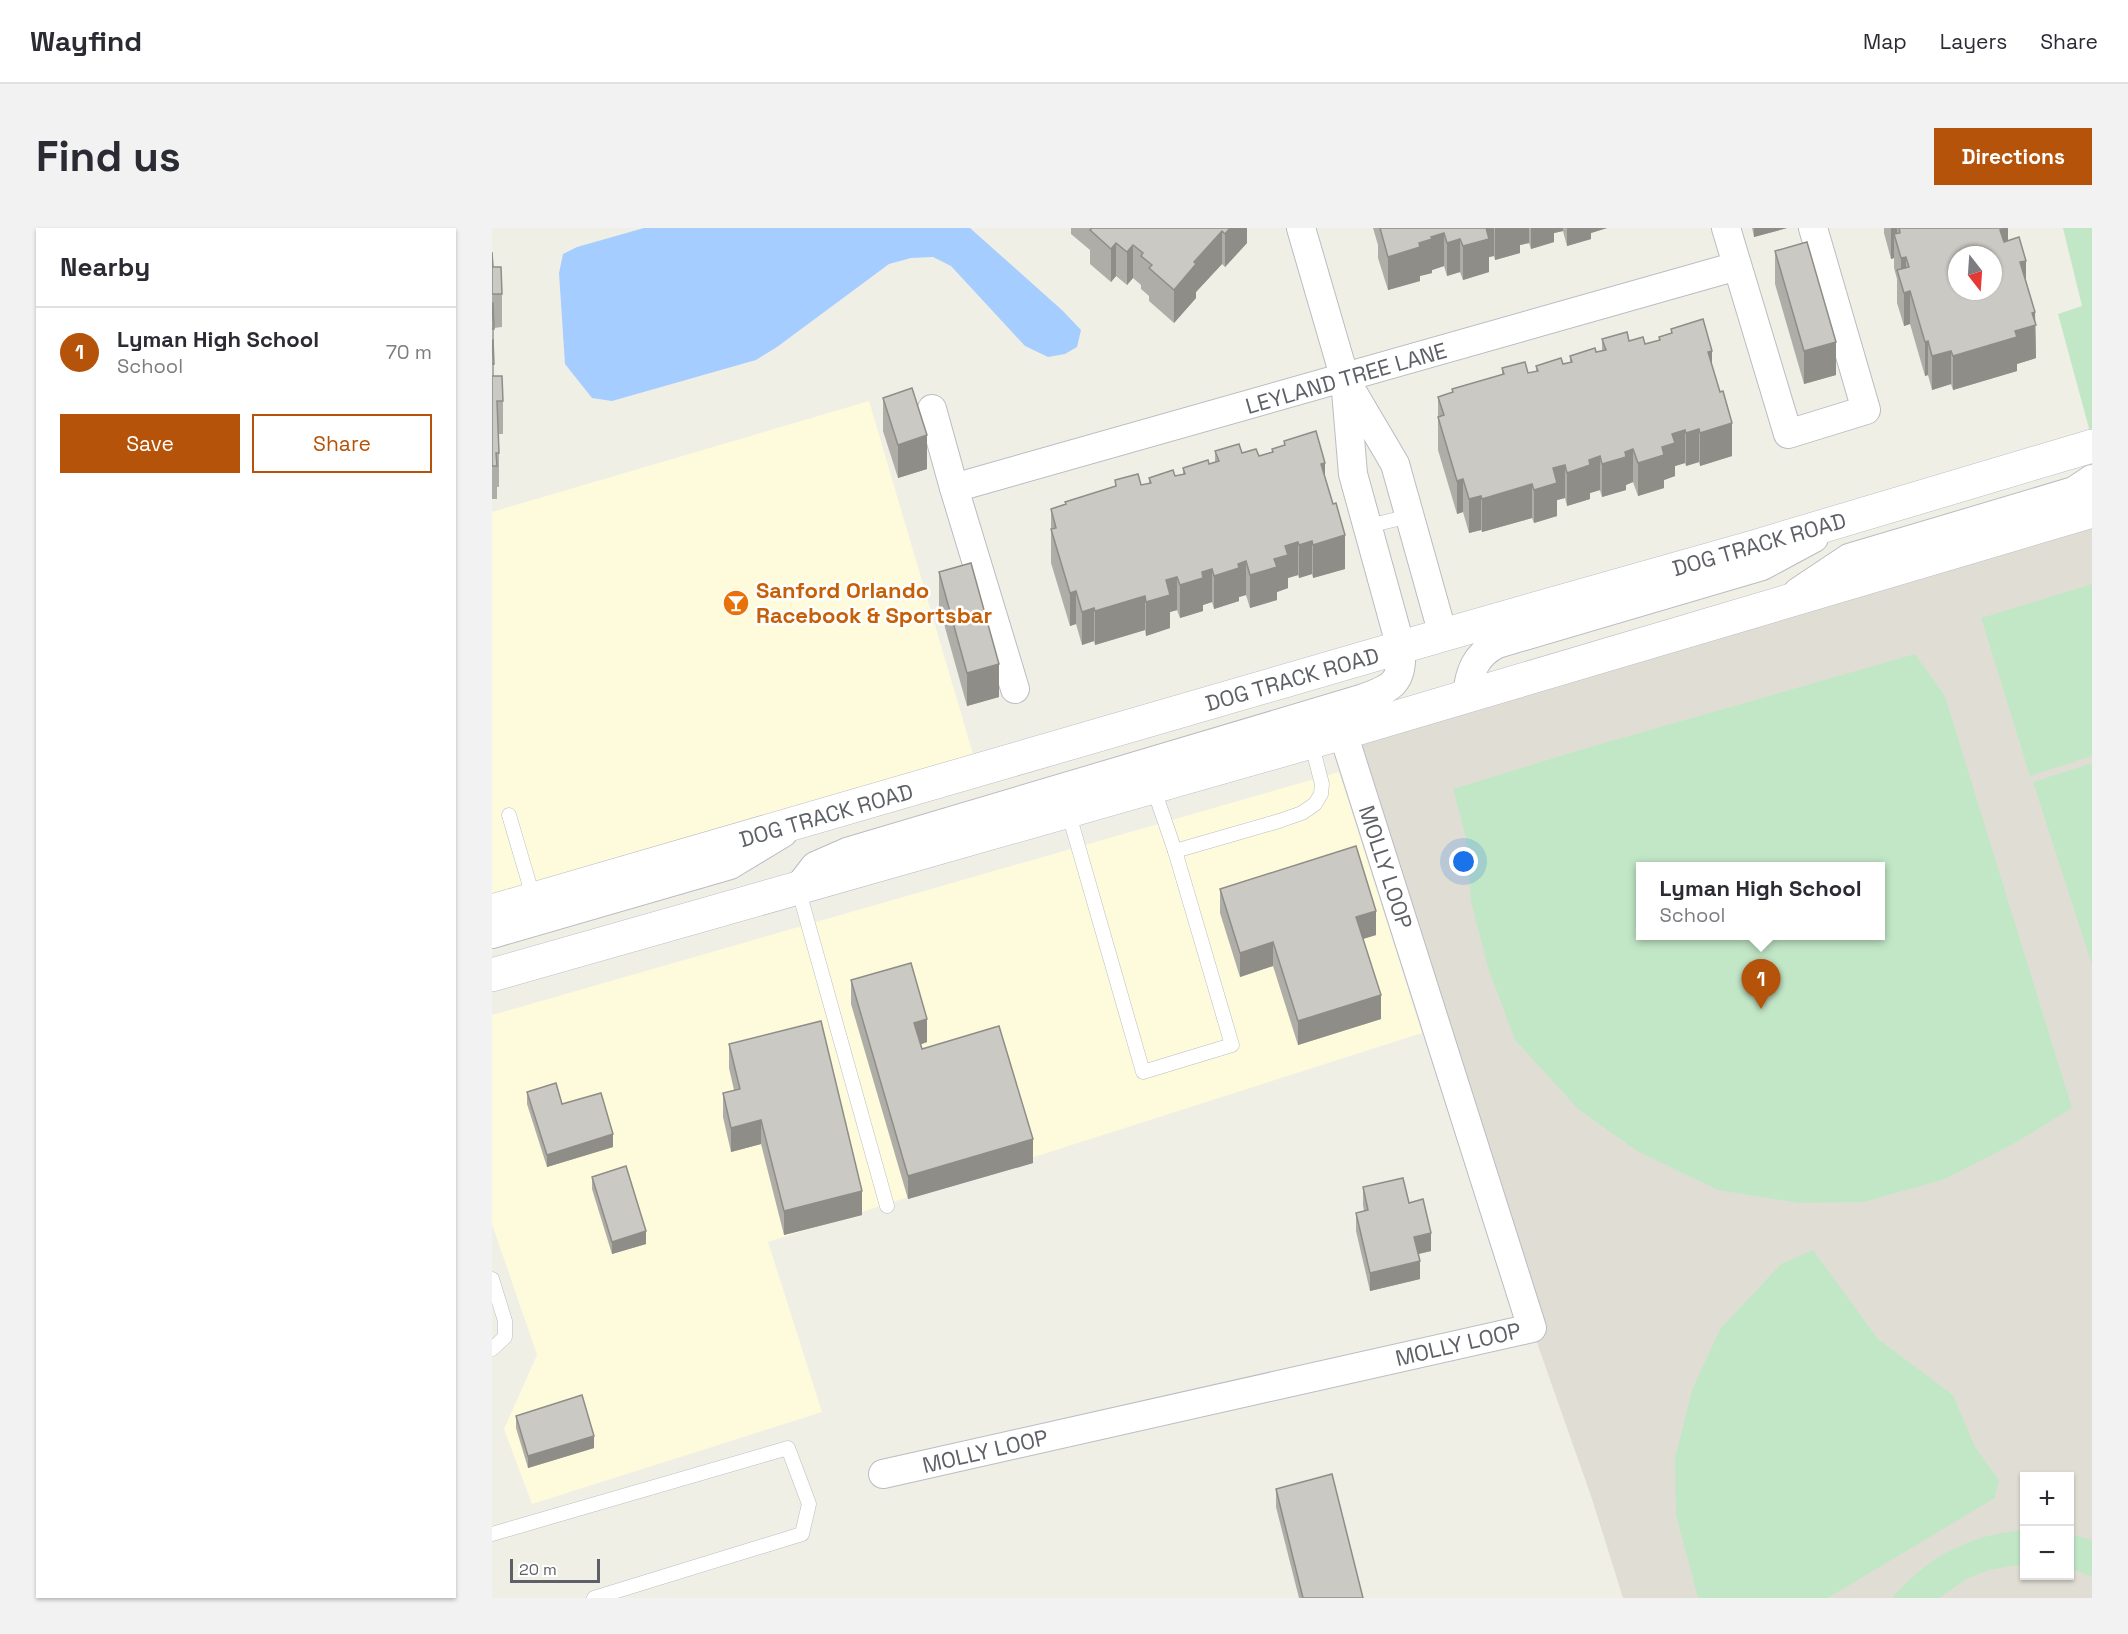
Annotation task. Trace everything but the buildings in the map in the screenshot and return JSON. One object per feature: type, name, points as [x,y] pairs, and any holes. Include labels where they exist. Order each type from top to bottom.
[{"type":"main road","name":"DOG TRACK ROAD","points":[[492,911],[2092,446]]},
{"type":"main road","points":[[492,975],[1343,733],[2092,511]]},
{"type":"street","points":[[798,888],[815,866],[847,852],[1383,691],[1396,681],[1402,667],[1401,648],[1353,474],[1345,379],[1301,228]]},
{"type":"street","points":[[1726,228],[1788,434],[1866,410],[1813,228]]},
{"type":"street","name":"LEYLAND TREE LANE","points":[[954,488],[1737,266]]},
{"type":"street","points":[[1345,379],[1395,464],[1443,635]]},
{"type":"street","points":[[932,409],[1015,689]]},
{"type":"street","points":[[1784,602],[1849,558],[2074,491],[2092,479]]},
{"type":"street","points":[[1467,696],[1468,682],[1476,660],[1487,649],[1497,644],[1762,566],[1850,518]]},
{"type":"street","name":"MOLLY LOOP","points":[[883,1474],[1532,1328],[1343,733]]},
{"type":"street","points":[[492,934],[730,866],[797,824]]},
{"type":"lane","points":[[1364,514],[1410,516]]},
{"type":"lane","points":[[1175,851],[1302,813],[1315,804],[1321,794],[1322,784],[1311,742]]},
{"type":"lane","points":[[1068,811],[1143,1072],[1232,1045],[1175,851],[1153,787]]},
{"type":"lane","points":[[509,815],[534,900]]},
{"type":"lane","points":[[798,888],[887,1206]]},
{"type":"lane","points":[[492,1279],[505,1321],[505,1337],[492,1349]]},
{"type":"lane","points":[[492,1534],[788,1448],[809,1504],[802,1534],[594,1598]]},
{"type":"shaded area","points":[[869,401],[978,771],[492,911],[492,512]]},
{"type":"shaded area","points":[[2092,511],[2092,1598],[1623,1598],[1592,1499],[1529,1320],[1343,733]]},
{"type":"shaded area","points":[[1339,772],[1422,1033],[768,1242],[822,1412],[532,1504],[504,1429],[537,1355],[492,1224],[492,1015]]},
{"type":"green space","points":[[2063,228],[2092,228],[2092,431],[2090,432],[2058,314],[2082,306]]},
{"type":"green space","points":[[2092,584],[2092,756],[2030,776],[1981,618]]},
{"type":"green space","points":[[1915,654],[1945,696],[2072,1108],[2013,1144],[1945,1179],[1864,1202],[1799,1203],[1718,1190],[1637,1151],[1578,1109],[1515,1040],[1488,968],[1471,901],[1466,838],[1453,789],[1583,749]]},
{"type":"green space","points":[[2092,763],[2092,965],[2033,782]]},
{"type":"green space","points":[[1813,1250],[1878,1339],[1953,1395],[1975,1447],[1999,1480],[1995,1498],[1828,1598],[1698,1598],[1676,1515],[1675,1459],[1692,1390],[1720,1329],[1781,1264]]},
{"type":"green space","points":[[2020,1531],[2020,1565],[1989,1570],[1968,1578],[1939,1598],[1892,1598],[1920,1570],[1935,1559],[1967,1543]]},
{"type":"green space","points":[[2074,1535],[2092,1540],[2092,1577],[2074,1570]]},
{"type":"water","points":[[644,228],[970,228],[1063,311],[1081,330],[1077,347],[1065,354],[1048,357],[1025,346],[951,266],[933,257],[911,258],[889,264],[756,360],[612,401],[592,398],[565,364],[559,273],[563,254],[577,247]]},
{"type":"place","name":"Sanford Orlando Racebook & Sportsbar","points":[[736,603]]},
{"type":"place","name":"Lyman High School","points":[[1761,1009]]}]
